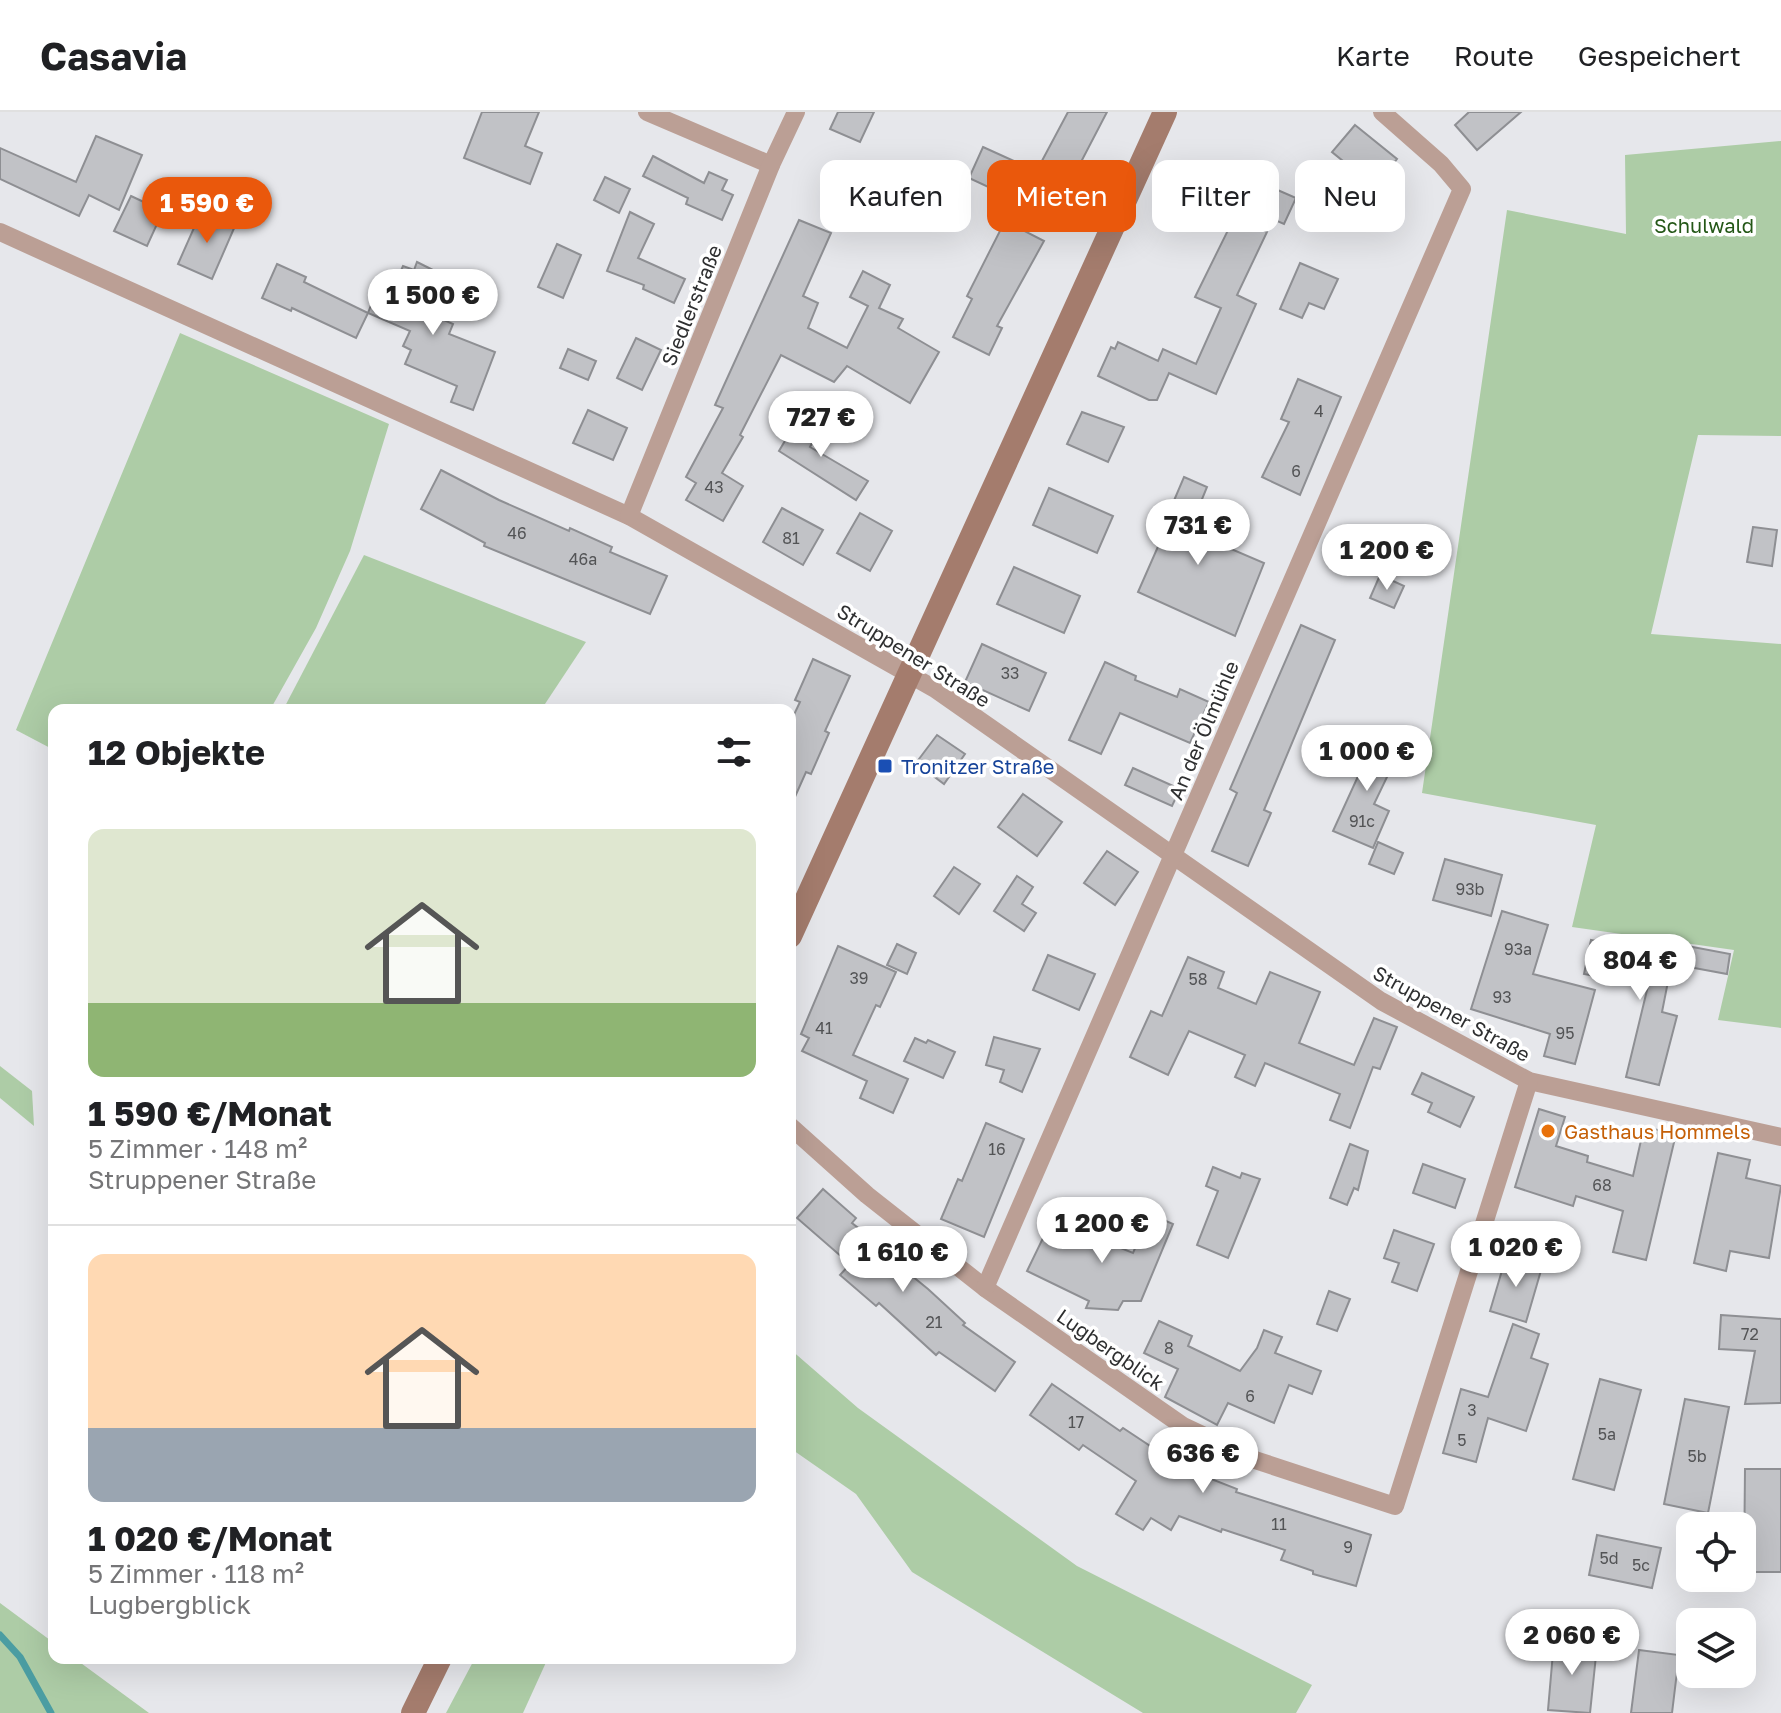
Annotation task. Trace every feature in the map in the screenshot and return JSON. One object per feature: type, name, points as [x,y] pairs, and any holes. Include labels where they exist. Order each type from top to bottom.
[{"type":"street","points":[[647,112],[771,165]]},
{"type":"street","name":"Siedlerstraße","points":[[629,516],[771,165],[796,112]]},
{"type":"street","points":[[796,923],[1165,112]]},
{"type":"street","name":"An der Ölmühle","points":[[985,1288],[1174,859],[1296,565],[1462,189],[1441,164],[1382,112]]},
{"type":"street","name":"Struppener Straße","points":[[0,232],[629,516],[910,674],[1381,1001],[1529,1081],[1781,1137]]},
{"type":"street","name":"Lugbergblick","points":[[796,1131],[867,1195],[985,1288],[1183,1426],[1255,1460],[1395,1506],[1529,1081]]},
{"type":"street","points":[[413,1713],[437,1664]]},
{"type":"green space","name":"Schulwald","points":[[1781,141],[1781,436],[1698,435],[1651,634],[1781,644],[1781,1028],[1718,1020],[1734,950],[1572,927],[1596,825],[1422,793],[1507,210],[1626,234],[1625,155]]},
{"type":"green space","points":[[180,333],[389,424],[350,551],[316,628],[273,704],[48,704],[48,747],[16,730]]},
{"type":"green space","points":[[364,555],[586,642],[545,704],[286,704]]},
{"type":"green space","points":[[0,1066],[32,1091],[34,1126],[0,1098]]},
{"type":"green space","points":[[796,1354],[858,1408],[1077,1566],[1312,1685],[1296,1713],[1143,1713],[912,1572],[856,1494],[796,1452]]},
{"type":"green space","points":[[0,1603],[48,1639],[48,1664],[82,1664],[149,1713],[0,1713]]},
{"type":"green space","points":[[472,1664],[545,1664],[523,1713],[446,1713]]},
{"type":"building","points":[[482,112],[539,112],[525,146],[542,153],[530,184],[464,158]]},
{"type":"building","points":[[838,112],[874,112],[860,142],[830,129]]},
{"type":"building","points":[[1068,112],[1107,112],[1082,160],[1042,160]]},
{"type":"building","points":[[1469,112],[1521,112],[1477,150],[1455,125]]},
{"type":"building","points":[[1355,125],[1397,159],[1342,160],[1332,152]]},
{"type":"building","points":[[96,136],[142,155],[119,210],[89,195],[79,216],[0,179],[0,148],[76,182]]},
{"type":"building","points":[[983,147],[1012,160],[987,160],[987,186],[971,179]]},
{"type":"building","points":[[653,156],[704,183],[709,172],[727,180],[722,190],[733,195],[722,220],[686,204],[688,198],[643,176]]},
{"type":"building","points":[[605,177],[630,189],[619,213],[594,200]]},
{"type":"building","points":[[1279,191],[1295,198],[1284,224],[1279,222]]},
{"type":"building","points":[[131,196],[163,211],[147,246],[114,231]]},
{"type":"building","points":[[201,212],[235,226],[212,279],[178,264]]},
{"type":"building","points":[[630,212],[654,224],[638,258],[685,279],[674,303],[643,289],[644,285],[607,271]]},
{"type":"building","points":[[799,220],[820,229],[820,232],[831,233],[803,296],[818,303],[808,328],[847,348],[868,306],[850,297],[863,271],[890,285],[879,308],[903,319],[898,328],[939,352],[910,403],[847,366],[834,382],[781,355],[740,435],[743,437],[722,473],[743,486],[723,521],[686,500],[696,483],[686,477],[723,408],[715,405]]},
{"type":"building","points":[[999,232],[1026,232],[1044,241],[997,326],[1002,328],[989,355],[953,337],[972,299],[967,296]]},
{"type":"building","points":[[1227,232],[1267,232],[1237,295],[1256,304],[1216,394],[1169,373],[1157,400],[1149,400],[1098,376],[1111,347],[1115,349],[1118,342],[1158,361],[1163,349],[1196,364],[1221,308],[1195,297]]},
{"type":"building","points":[[557,244],[581,255],[563,298],[538,287]]},
{"type":"building","points":[[417,262],[435,271],[419,309],[453,324],[449,334],[495,352],[473,410],[451,402],[457,386],[405,364],[411,350],[403,346],[410,331],[368,313],[377,290],[390,295],[403,266],[414,270]]},
{"type":"building","points":[[1300,263],[1338,279],[1324,309],[1309,303],[1302,318],[1280,309]]},
{"type":"building","points":[[277,264],[306,277],[304,282],[368,313],[356,338],[292,308],[291,311],[262,298]]},
{"type":"building","points":[[636,338],[661,350],[642,390],[617,378]]},
{"type":"building","points":[[568,349],[596,361],[588,380],[560,368]]},
{"type":"building","points":[[1298,379],[1341,397],[1300,495],[1262,477],[1289,422],[1281,419]]},
{"type":"building","points":[[588,410],[627,428],[613,460],[573,443]]},
{"type":"building","points":[[809,411],[825,420],[810,447],[868,481],[856,500],[779,451],[789,434],[795,437]]},
{"type":"building","points":[[1082,412],[1124,427],[1108,462],[1067,444]]},
{"type":"building","points":[[441,470],[499,500],[612,547],[610,552],[667,576],[650,614],[484,546],[485,543],[421,509]]},
{"type":"building","points":[[1184,477],[1207,487],[1189,531],[1264,563],[1235,636],[1138,592],[1164,533],[1150,527],[1159,506],[1170,510]]},
{"type":"building","points":[[1049,488],[1113,516],[1097,553],[1033,525]]},
{"type":"building","points":[[782,508],[823,530],[803,565],[763,542]]},
{"type":"building","points":[[860,513],[892,531],[870,571],[837,553]]},
{"type":"building","points":[[1753,527],[1777,530],[1772,566],[1747,562]]},
{"type":"building","points":[[1014,567],[1080,596],[1064,633],[997,604]]},
{"type":"building","points":[[1380,575],[1404,586],[1394,608],[1370,598]]},
{"type":"building","points":[[1301,625],[1335,640],[1264,810],[1271,813],[1248,866],[1212,851],[1237,793],[1230,789]]},
{"type":"building","points":[[982,644],[1046,673],[1029,711],[965,682]]},
{"type":"building","points":[[813,659],[850,676],[825,731],[829,733],[811,774],[806,772],[796,794],[796,710],[800,702],[795,700]]},
{"type":"building","points":[[1105,662],[1136,676],[1135,680],[1177,697],[1180,689],[1209,702],[1190,743],[1120,713],[1101,754],[1069,740]]},
{"type":"building","points":[[937,735],[965,754],[944,784],[916,763]]},
{"type":"building","points":[[1365,735],[1399,752],[1374,804],[1389,811],[1373,848],[1333,831],[1360,772],[1350,767]]},
{"type":"building","points":[[1133,768],[1180,789],[1172,806],[1125,785]]},
{"type":"building","points":[[1023,794],[1062,822],[1037,856],[998,827]]},
{"type":"building","points":[[1378,842],[1403,853],[1394,874],[1369,864]]},
{"type":"building","points":[[1107,851],[1138,872],[1115,905],[1084,883]]},
{"type":"building","points":[[1445,859],[1502,875],[1491,916],[1433,900]]},
{"type":"building","points":[[954,867],[980,884],[959,914],[934,896]]},
{"type":"building","points":[[1017,876],[1033,887],[1022,904],[1036,913],[1024,931],[994,911]]},
{"type":"building","points":[[1502,911],[1548,925],[1533,974],[1595,990],[1575,1064],[1544,1056],[1550,1034],[1471,1009]]},
{"type":"building","points":[[1591,940],[1673,956],[1662,1012],[1677,1016],[1659,1085],[1626,1077],[1648,986],[1584,974]]},
{"type":"building","points":[[897,944],[916,953],[907,974],[887,965]]},
{"type":"building","points":[[1682,945],[1730,954],[1727,974],[1678,965]]},
{"type":"building","points":[[838,946],[896,972],[880,1007],[876,1005],[853,1055],[908,1079],[893,1113],[860,1098],[867,1081],[802,1051],[809,1038],[801,1034]]},
{"type":"building","points":[[1048,955],[1095,974],[1079,1010],[1033,990]]},
{"type":"building","points":[[1188,957],[1224,972],[1218,988],[1256,1004],[1270,972],[1320,992],[1299,1043],[1354,1065],[1374,1018],[1397,1027],[1380,1069],[1373,1067],[1350,1128],[1330,1120],[1340,1094],[1265,1063],[1255,1086],[1235,1077],[1245,1055],[1189,1031],[1168,1075],[1130,1057],[1151,1011],[1162,1016]]},
{"type":"building","points":[[994,1037],[1040,1049],[1022,1092],[1000,1082],[1004,1070],[986,1065]]},
{"type":"building","points":[[915,1038],[926,1043],[928,1040],[955,1052],[943,1078],[904,1061]]},
{"type":"building","points":[[1422,1073],[1474,1097],[1460,1127],[1428,1112],[1432,1103],[1412,1094]]},
{"type":"building","points":[[1539,1109],[1565,1117],[1556,1146],[1588,1156],[1587,1162],[1633,1176],[1644,1127],[1676,1134],[1646,1260],[1613,1252],[1623,1211],[1576,1196],[1573,1206],[1515,1187]]},
{"type":"building","points":[[986,1123],[1024,1139],[984,1237],[941,1219],[958,1179],[962,1181]]},
{"type":"building","points":[[1350,1144],[1368,1151],[1358,1190],[1354,1188],[1347,1205],[1330,1198]]},
{"type":"building","points":[[1718,1153],[1750,1160],[1746,1178],[1781,1186],[1769,1258],[1730,1251],[1726,1271],[1694,1263]]},
{"type":"building","points":[[1423,1164],[1465,1179],[1455,1208],[1413,1193]]},
{"type":"building","points":[[1213,1167],[1240,1178],[1242,1173],[1260,1179],[1228,1258],[1197,1245],[1218,1191],[1206,1186]]},
{"type":"building","points":[[823,1189],[856,1218],[852,1223],[871,1238],[869,1241],[928,1289],[965,1323],[963,1325],[1015,1362],[995,1391],[939,1352],[936,1355],[879,1303],[876,1306],[840,1275],[850,1264],[797,1218]]},
{"type":"building","points":[[1150,1214],[1173,1224],[1141,1301],[1123,1301],[1118,1310],[1086,1308],[1089,1301],[1027,1271],[1043,1238],[1060,1246],[1069,1227],[1133,1253]]},
{"type":"building","points":[[1394,1230],[1434,1244],[1417,1291],[1392,1282],[1399,1263],[1384,1258]]},
{"type":"building","points":[[1506,1257],[1542,1267],[1526,1322],[1490,1311]]},
{"type":"building","points":[[1329,1291],[1350,1299],[1337,1331],[1317,1324]]},
{"type":"building","points":[[1721,1315],[1781,1319],[1781,1403],[1745,1404],[1755,1351],[1719,1349]]},
{"type":"building","points":[[1159,1321],[1192,1336],[1188,1346],[1240,1371],[1257,1348],[1264,1330],[1282,1337],[1275,1353],[1321,1371],[1312,1394],[1289,1385],[1274,1423],[1228,1403],[1217,1425],[1165,1397],[1178,1369],[1144,1353]]},
{"type":"building","points":[[1513,1324],[1539,1334],[1531,1358],[1548,1364],[1526,1431],[1488,1418],[1476,1462],[1443,1453],[1461,1389],[1488,1397]]},
{"type":"building","points":[[1600,1379],[1641,1390],[1614,1490],[1573,1479]]},
{"type":"building","points":[[1052,1384],[1120,1431],[1123,1428],[1179,1465],[1192,1444],[1212,1456],[1201,1475],[1237,1489],[1236,1492],[1371,1535],[1356,1586],[1313,1574],[1313,1571],[1281,1560],[1285,1550],[1222,1529],[1221,1532],[1179,1516],[1171,1530],[1151,1518],[1143,1530],[1116,1514],[1136,1481],[1083,1445],[1079,1450],[1030,1415]]},
{"type":"building","points":[[1685,1399],[1729,1407],[1708,1512],[1664,1504]]},
{"type":"building","points":[[1745,1469],[1781,1469],[1781,1572],[1756,1572],[1756,1512],[1745,1512]]},
{"type":"building","points":[[1597,1535],[1661,1548],[1652,1588],[1589,1575]]},
{"type":"building","points":[[1554,1641],[1597,1646],[1590,1713],[1548,1710]]},
{"type":"building","points":[[1639,1650],[1676,1655],[1672,1713],[1631,1713]]},
{"type":"waterway","points":[[0,1635],[20,1657],[51,1713]]},
{"type":"place","name":"Tronitzer Straße","points":[[885,766]]},
{"type":"place","name":"Gasthaus Hommels","points":[[1548,1131]]}]
